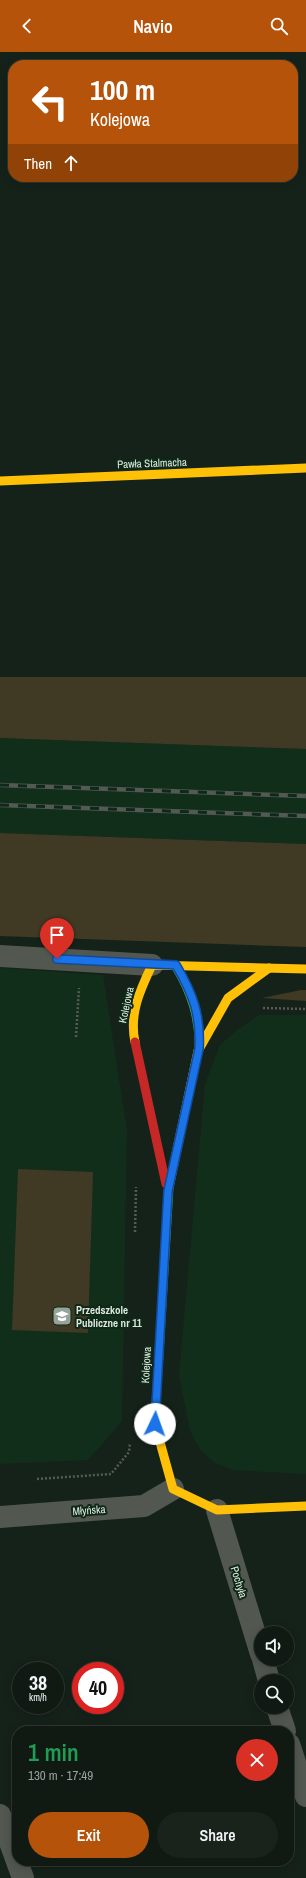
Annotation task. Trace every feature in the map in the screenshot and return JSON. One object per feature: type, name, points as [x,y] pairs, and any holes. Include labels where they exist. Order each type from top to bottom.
[{"type":"street","name":"Pawła Stalmacha","points":[[0,481],[306,468]]},
{"type":"street","points":[[0,956],[152,965],[306,969]]},
{"type":"street","name":"Kolejowa","points":[[152,965],[139,991],[132,1028],[168,1191]]},
{"type":"street","name":"Kolejowa","points":[[173,1489],[155,1424],[168,1191],[199,1049],[200,1030],[197,1008],[188,986],[176,965]]},
{"type":"street","name":"Kolejowa","points":[[199,1049],[228,998],[269,968]]},
{"type":"street","points":[[173,1489],[217,1510],[306,1506]]},
{"type":"street","name":"Młyńska","points":[[0,1517],[144,1506],[173,1489]]},
{"type":"street","name":"Pochyła","points":[[217,1510],[254,1631]]},
{"type":"street","points":[[279,1714],[283,1726]]},
{"type":"street","points":[[294,1759],[306,1796]]},
{"type":"street","points":[[0,1815],[12,1848]]},
{"type":"street","points":[[19,1866],[23,1878]]},
{"type":"path","points":[[76,1037],[79,982]]},
{"type":"path","points":[[135,1240],[136,1185]]},
{"type":"path","points":[[37,1478],[111,1474],[129,1452],[130,1437]]},
{"type":"shaded area","points":[[0,677],[306,677],[306,749],[0,738]]},
{"type":"shaded area","points":[[0,738],[306,749],[306,844],[0,833]]},
{"type":"shaded area","points":[[0,833],[306,844],[306,947],[0,936]]},
{"type":"shaded area","name":"Przedszkole Publiczne nr 11","points":[[0,968],[103,975],[127,1130],[122,1421],[88,1460],[0,1464]]},
{"type":"shaded area","points":[[306,990],[306,1001],[262,998]]},
{"type":"shaded area","points":[[259,1015],[306,1015],[306,1474],[232,1470],[213,1462],[201,1451],[190,1431],[179,1375],[205,1084],[220,1045],[236,1031]]},
{"type":"shaded area","points":[[18,1169],[93,1172],[88,1333],[12,1330]]},
{"type":"railway","points":[[0,785],[306,796]]},
{"type":"railway","points":[[0,805],[306,816]]},
{"type":"traffic: fast","points":[[175,965],[186,985],[196,1015],[199,1049]]},
{"type":"traffic: fast","points":[[156,1404],[169,1187]]},
{"type":"traffic: slow","points":[[0,481],[306,468]]},
{"type":"traffic: slow","points":[[135,1042],[133,1022],[137,1002],[143,984],[152,965],[306,969]]},
{"type":"traffic: slow","points":[[169,1187],[198,1051],[228,998],[269,968]]},
{"type":"traffic: slow","points":[[156,1404],[155,1424],[173,1489],[217,1510],[306,1506]]},
{"type":"traffic: jam","points":[[135,1042],[166,1184]]},
{"type":"place","name":"Przedszkole Publiczne nr 11","points":[[62,1316]]},
{"type":"route","points":[[57,959],[152,965],[176,965],[188,986],[197,1008],[200,1030],[199,1049],[168,1191],[155,1424]]}]
